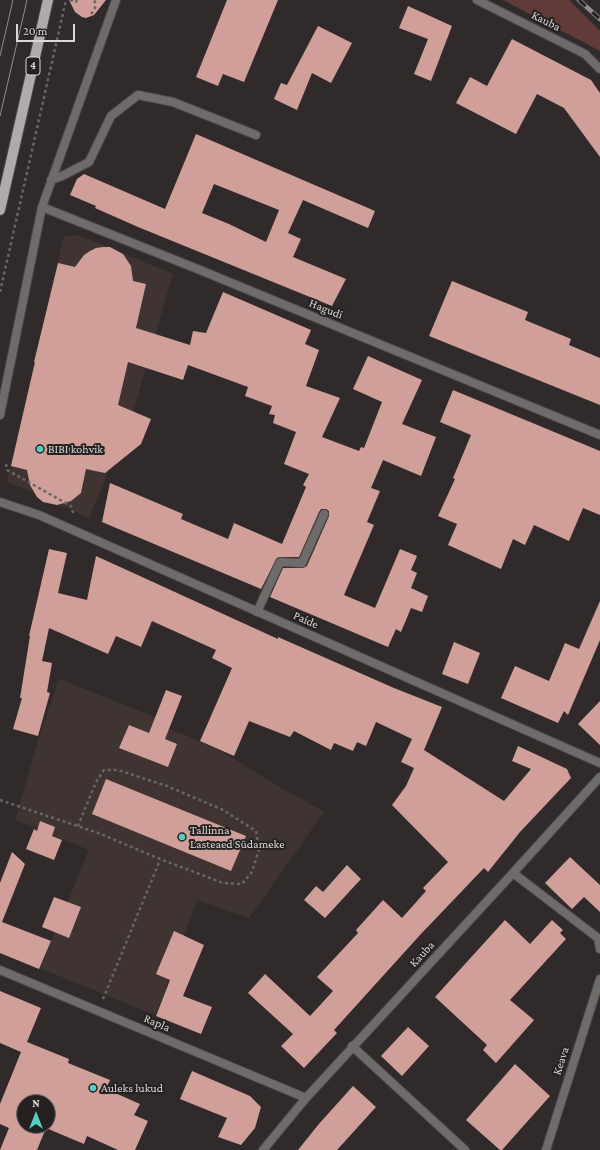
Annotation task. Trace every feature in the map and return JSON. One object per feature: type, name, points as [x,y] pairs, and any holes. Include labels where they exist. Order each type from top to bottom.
[{"type":"main road","name":"4","points":[[0,210],[48,0]]},
{"type":"street","points":[[0,415],[42,207],[116,0]]},
{"type":"street","name":"Kauba","points":[[477,0],[585,54],[600,69]]},
{"type":"street","points":[[51,180],[89,162],[111,116],[138,95],[173,102],[256,135]]},
{"type":"street","name":"Hagudi","points":[[42,207],[200,270],[600,435]]},
{"type":"street","name":"Paide","points":[[0,502],[39,515],[600,763]]},
{"type":"street","points":[[257,612],[280,562],[302,563],[324,514]]},
{"type":"street","name":"Kauba","points":[[263,1150],[352,1046],[513,873],[600,776]]},
{"type":"street","points":[[513,873],[598,938],[600,949]]},
{"type":"street","name":"Rapla","points":[[0,970],[306,1098]]},
{"type":"street","name":"Keava","points":[[546,1150],[600,979]]},
{"type":"street","points":[[352,1046],[464,1150]]},
{"type":"path","points":[[0,292],[66,0]]},
{"type":"path","points":[[70,0],[76,2],[77,0]]},
{"type":"path","points":[[91,14],[95,9],[94,0]]},
{"type":"path","points":[[6,464],[7,470],[71,506],[81,534]]},
{"type":"path","points":[[0,800],[101,834],[160,860],[223,883],[242,884],[252,872],[259,850],[256,831],[223,810],[167,786],[118,770],[104,770],[96,782],[78,826]]},
{"type":"path","points":[[98,1011],[160,860]]},
{"type":"shaded area","points":[[503,0],[569,0],[600,31],[600,51]]},
{"type":"shaded area","points":[[78,235],[173,274],[133,412],[89,518],[7,481],[64,236]]},
{"type":"shaded area","name":"Tallinna Lasteaed Südameke","points":[[59,679],[155,717],[154,723],[200,741],[230,756],[271,782],[324,812],[249,918],[197,900],[168,979],[166,989],[155,1015],[40,968],[89,850],[15,820],[39,737]]},
{"type":"building","points":[[69,0],[106,0],[94,15],[86,18],[75,12]]},
{"type":"building","points":[[227,0],[278,0],[244,82],[223,74],[218,86],[196,77]]},
{"type":"building","points":[[408,6],[452,26],[431,81],[414,74],[428,39],[399,28]]},
{"type":"building","points":[[318,26],[352,43],[331,83],[312,73],[297,110],[274,99],[281,83],[287,85]]},
{"type":"building","points":[[512,39],[591,80],[600,93],[600,157],[564,108],[537,94],[516,134],[456,103],[470,77],[487,86]]},
{"type":"building","points":[[196,134],[375,211],[368,228],[303,200],[288,233],[301,239],[293,257],[346,279],[332,306],[138,227],[70,195],[77,179],[84,174],[165,209]],"holes":[[[214,184],[279,210],[266,242],[202,213]]]},
{"type":"building","points":[[110,247],[123,254],[131,266],[133,281],[146,284],[136,328],[190,345],[193,331],[206,333],[223,292],[311,330],[305,344],[319,350],[306,386],[340,398],[322,437],[359,451],[361,447],[364,448],[382,402],[353,389],[368,356],[422,380],[402,424],[436,437],[421,476],[383,460],[371,488],[380,491],[367,522],[374,525],[344,595],[375,608],[400,549],[417,556],[411,570],[417,573],[411,588],[428,596],[422,612],[411,608],[401,632],[396,629],[388,647],[270,597],[283,568],[302,568],[307,566],[329,516],[329,511],[326,509],[321,509],[319,512],[299,557],[277,558],[261,589],[102,522],[110,483],[183,514],[181,519],[228,539],[234,523],[282,544],[306,487],[303,485],[309,474],[284,464],[296,432],[273,423],[275,415],[269,414],[272,406],[245,396],[248,387],[188,365],[183,380],[128,362],[118,405],[151,419],[141,444],[105,473],[86,469],[81,493],[71,501],[57,505],[43,502],[37,497],[30,485],[27,470],[11,466],[58,263],[75,267],[84,255],[96,248]]},
{"type":"building","points":[[452,281],[528,312],[525,320],[571,339],[569,345],[600,358],[600,405],[429,336]]},
{"type":"building","points":[[453,390],[600,451],[600,515],[583,508],[569,541],[534,525],[525,545],[513,539],[501,569],[448,545],[457,524],[438,516],[455,479],[453,478],[471,435],[440,422]]},
{"type":"building","points":[[49,549],[67,553],[58,593],[87,600],[96,556],[278,639],[278,637],[394,688],[442,707],[424,750],[504,801],[531,769],[512,761],[518,746],[567,769],[571,778],[520,832],[488,872],[484,868],[420,935],[334,1030],[337,1033],[304,1068],[281,1046],[293,1034],[248,993],[265,974],[310,1016],[333,991],[317,977],[358,933],[356,930],[383,900],[402,918],[426,891],[423,888],[448,862],[392,805],[406,786],[414,768],[401,762],[412,739],[376,722],[366,746],[357,742],[353,751],[334,743],[331,750],[294,731],[290,737],[249,721],[234,756],[200,741],[232,668],[212,658],[216,650],[152,621],[141,647],[116,636],[108,654],[49,628],[42,661],[52,663],[47,692],[50,693],[38,736],[13,729],[22,698],[20,698],[29,636]]},
{"type":"building","points":[[600,601],[600,640],[568,715],[564,711],[558,723],[501,698],[515,666],[549,681],[565,643],[579,649]]},
{"type":"building","points":[[454,642],[480,653],[468,684],[442,674]]},
{"type":"building","points":[[166,690],[182,696],[165,739],[177,744],[168,767],[119,748],[129,725],[149,733]]},
{"type":"building","points":[[600,701],[600,745],[578,724]]},
{"type":"building","points":[[106,779],[246,836],[231,871],[92,814]]},
{"type":"building","points":[[40,821],[55,827],[52,836],[62,840],[54,860],[26,849],[34,829],[37,831]]},
{"type":"building","points":[[12,852],[25,864],[2,922],[51,941],[39,969],[0,953],[0,883]]},
{"type":"building","points":[[570,857],[600,885],[600,912],[584,897],[572,909],[545,883]]},
{"type":"building","points":[[347,865],[361,879],[325,918],[304,900],[316,886],[323,892]]},
{"type":"building","points":[[54,897],[81,907],[69,938],[42,927]]},
{"type":"building","points":[[505,920],[530,944],[552,920],[563,930],[560,933],[566,939],[510,1000],[534,1020],[496,1063],[483,1050],[487,1045],[435,997]]},
{"type":"building","points":[[174,931],[204,945],[183,996],[212,1007],[201,1034],[156,1016],[170,980],[156,974]]},
{"type":"building","points":[[0,991],[41,1008],[27,1042],[69,1059],[68,1063],[110,1080],[106,1089],[140,1104],[134,1115],[148,1121],[135,1150],[118,1150],[87,1136],[84,1144],[56,1132],[56,1094],[16,1094],[16,1134],[44,1134],[37,1150],[0,1150],[9,1128],[0,1124],[0,1104],[21,1052],[0,1043]]},
{"type":"building","points":[[408,1027],[429,1046],[402,1076],[381,1056]]},
{"type":"building","points":[[515,1064],[550,1096],[502,1150],[500,1150],[466,1120]]},
{"type":"building","points":[[192,1071],[250,1096],[261,1107],[255,1128],[241,1145],[218,1137],[227,1118],[180,1099]]},
{"type":"building","points":[[353,1086],[376,1107],[337,1150],[298,1150],[318,1125]]},
{"type":"tram line","points":[[0,56],[13,0]]},
{"type":"tram line","points":[[0,116],[27,0]]},
{"type":"railway","points":[[579,0],[600,19]]},
{"type":"place","name":"BIBI kohvik","points":[[40,449]]},
{"type":"place","name":"Tallinna Lasteaed Südameke","points":[[182,837]]},
{"type":"place","name":"Auleks lukud","points":[[93,1088]]}]
